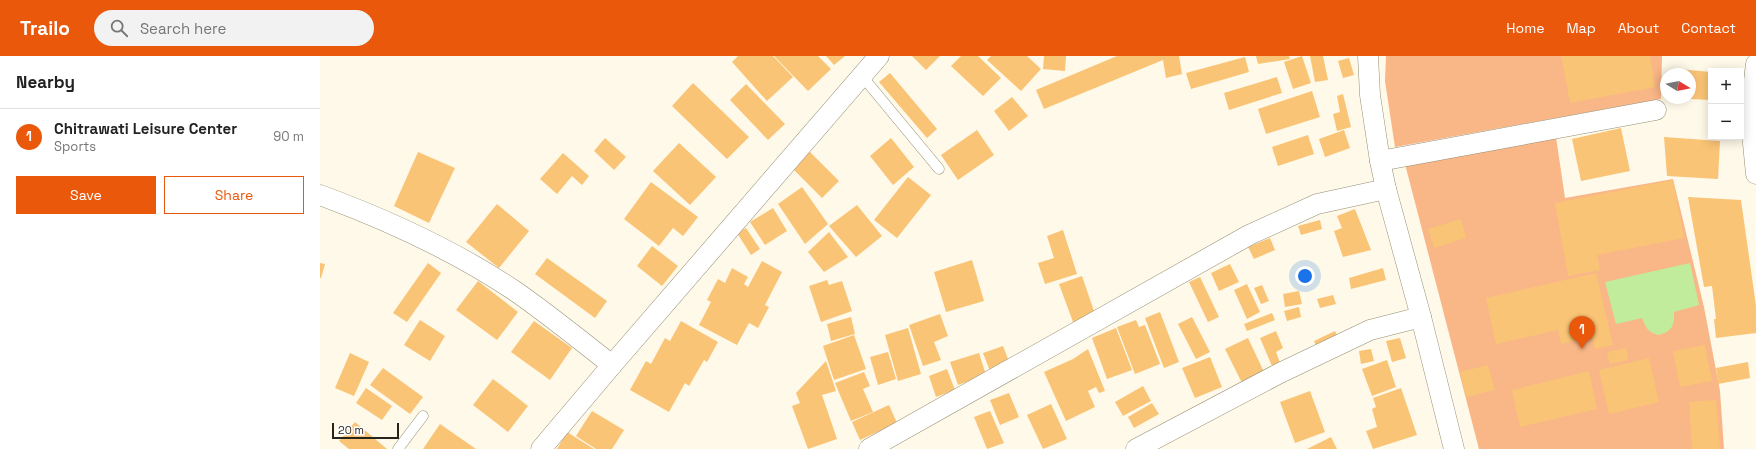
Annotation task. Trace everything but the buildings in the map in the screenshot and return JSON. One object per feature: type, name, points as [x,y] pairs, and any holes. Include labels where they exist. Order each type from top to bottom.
[{"type":"street","points":[[541,449],[879,56]]},
{"type":"street","points":[[1368,56],[1370,96],[1386,189],[1421,317],[1454,449]]},
{"type":"street","points":[[1756,64],[1750,114],[1756,174]]},
{"type":"street","points":[[1380,161],[1656,110]]},
{"type":"street","points":[[869,449],[1249,235],[1317,204],[1386,189]]},
{"type":"street","points":[[320,195],[360,209],[430,242],[475,267],[515,291],[612,365]]},
{"type":"street","points":[[1136,449],[1280,373],[1370,330],[1421,317]]},
{"type":"lane","points":[[862,76],[939,169]]},
{"type":"lane","points":[[398,449],[423,416]]},
{"type":"shaded area","points":[[1386,56],[1662,56],[1662,68],[1660,68],[1660,99],[1395,147],[1385,81]]},
{"type":"shaded area","points":[[1556,137],[1565,198],[1673,179],[1704,307],[1720,391],[1724,449],[1479,449],[1405,164]]},
{"type":"shaded area","points":[[1690,263],[1699,305],[1674,312],[1672,327],[1667,332],[1658,335],[1655,334],[1648,329],[1642,318],[1616,324],[1605,282]]},
{"type":"place","name":"Chitrawati Leisure Center","points":[[1582,349]]}]
